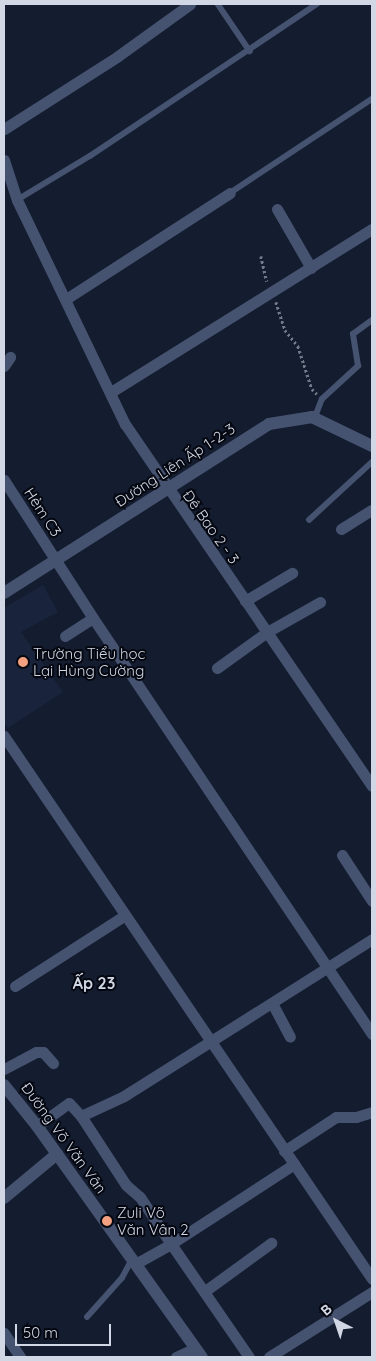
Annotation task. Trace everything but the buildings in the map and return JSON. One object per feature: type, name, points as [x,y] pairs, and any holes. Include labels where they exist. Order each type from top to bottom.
[{"type":"street","points":[[4,129],[118,56],[190,4]]},
{"type":"street","name":"Đê Bao 2 - 3","points":[[4,160],[17,200],[125,424],[167,489],[372,786]]},
{"type":"street","points":[[66,299],[230,193]]},
{"type":"street","points":[[277,209],[312,268]]},
{"type":"street","points":[[111,392],[312,268],[372,228]]},
{"type":"street","points":[[316,417],[372,446]]},
{"type":"street","name":"Đường Liên Ấp 1-2-3","points":[[4,593],[269,424],[316,417]]},
{"type":"street","name":"Hẻm C3","points":[[4,480],[57,560],[92,618],[372,1034]]},
{"type":"street","points":[[341,530],[372,510]]},
{"type":"street","points":[[245,601],[292,573]]},
{"type":"street","points":[[217,668],[266,632],[320,602]]},
{"type":"street","points":[[65,636],[92,618]]},
{"type":"street","points":[[4,736],[372,1279]]},
{"type":"street","points":[[342,855],[372,901]]},
{"type":"street","points":[[15,986],[125,915]]},
{"type":"street","points":[[81,1116],[124,1096],[372,939]]},
{"type":"street","points":[[272,1003],[290,1037]]},
{"type":"street","points":[[4,1069],[36,1052],[43,1052],[53,1063]]},
{"type":"street","name":"Đường Võ Văn Vân","points":[[4,1084],[37,1126],[198,1352]]},
{"type":"street","points":[[37,1126],[69,1103],[81,1116],[126,1185],[140,1197],[249,1357]]},
{"type":"street","points":[[284,1151],[336,1117],[356,1117],[372,1112]]},
{"type":"street","points":[[4,1198],[57,1154]]},
{"type":"street","points":[[133,1261],[171,1244],[294,1164]]},
{"type":"street","points":[[205,1291],[271,1243]]},
{"type":"street","points":[[269,1357],[372,1292]]},
{"type":"street","points":[[4,1333],[20,1357]]},
{"type":"street","points":[[176,1357],[198,1352]]},
{"type":"lane","points":[[218,4],[250,51]]},
{"type":"lane","points":[[17,200],[250,51],[317,4]]},
{"type":"lane","points":[[230,193],[372,99]]},
{"type":"lane","points":[[316,417],[322,399],[358,366],[352,334],[372,320]]},
{"type":"lane","points":[[309,520],[372,462]]},
{"type":"lane","points":[[87,1317],[122,1278],[133,1261]]},
{"type":"path","points":[[261,256],[285,330],[298,346],[312,389],[322,399]]},
{"type":"shaded area","name":"Trường Tiểu học Lại Hùng Cường","points":[[43,585],[58,612],[21,632],[63,692],[8,728],[4,722],[4,608]]},
{"type":"place","name":"Trường Tiểu học Lại Hùng Cường","points":[[23,662]]},
{"type":"place","name":"Zuli Võ Văn Vân 2","points":[[107,1221]]},
{"type":"district","name":"Ấp 23","points":[[94,983]]}]
